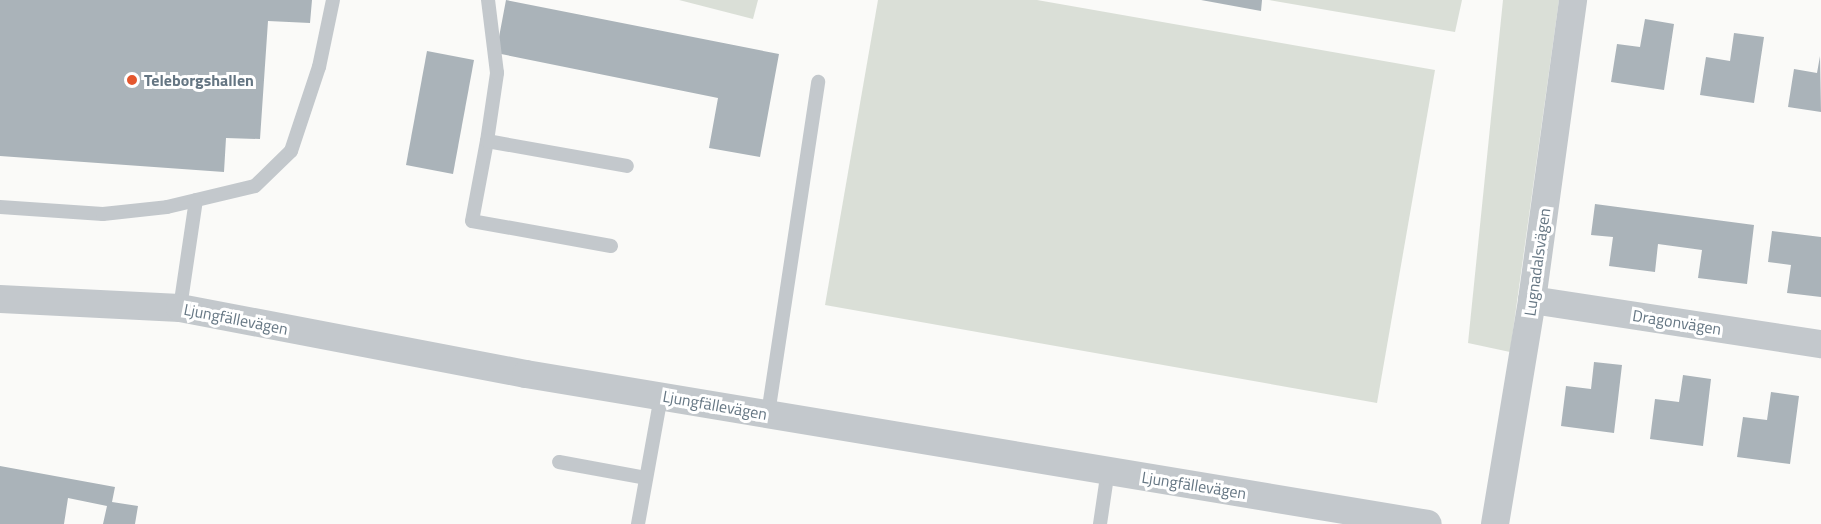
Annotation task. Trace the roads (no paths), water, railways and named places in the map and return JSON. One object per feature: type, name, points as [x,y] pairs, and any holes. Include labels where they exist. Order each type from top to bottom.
[{"type":"street","name":"Lugnadalsvägen","points":[[1495,524],[1532,300],[1573,0]]},
{"type":"street","name":"Ljungfällevägen","points":[[0,299],[180,308],[661,396],[1428,524]]},
{"type":"street","name":"Dragonvägen","points":[[1532,300],[1821,344]]},
{"type":"lane","points":[[0,207],[103,214],[196,200],[255,186],[291,151],[319,67],[333,0]]},
{"type":"lane","points":[[488,0],[497,73],[472,221],[611,246]]},
{"type":"lane","points":[[768,414],[818,82]]},
{"type":"lane","points":[[487,141],[627,166]]},
{"type":"lane","points":[[180,308],[196,200]]},
{"type":"lane","points":[[638,524],[661,396]]},
{"type":"lane","points":[[559,462],[646,478]]},
{"type":"lane","points":[[1100,524],[1108,471]]},
{"type":"place","name":"Teleborgshallen","points":[[132,80]]}]
